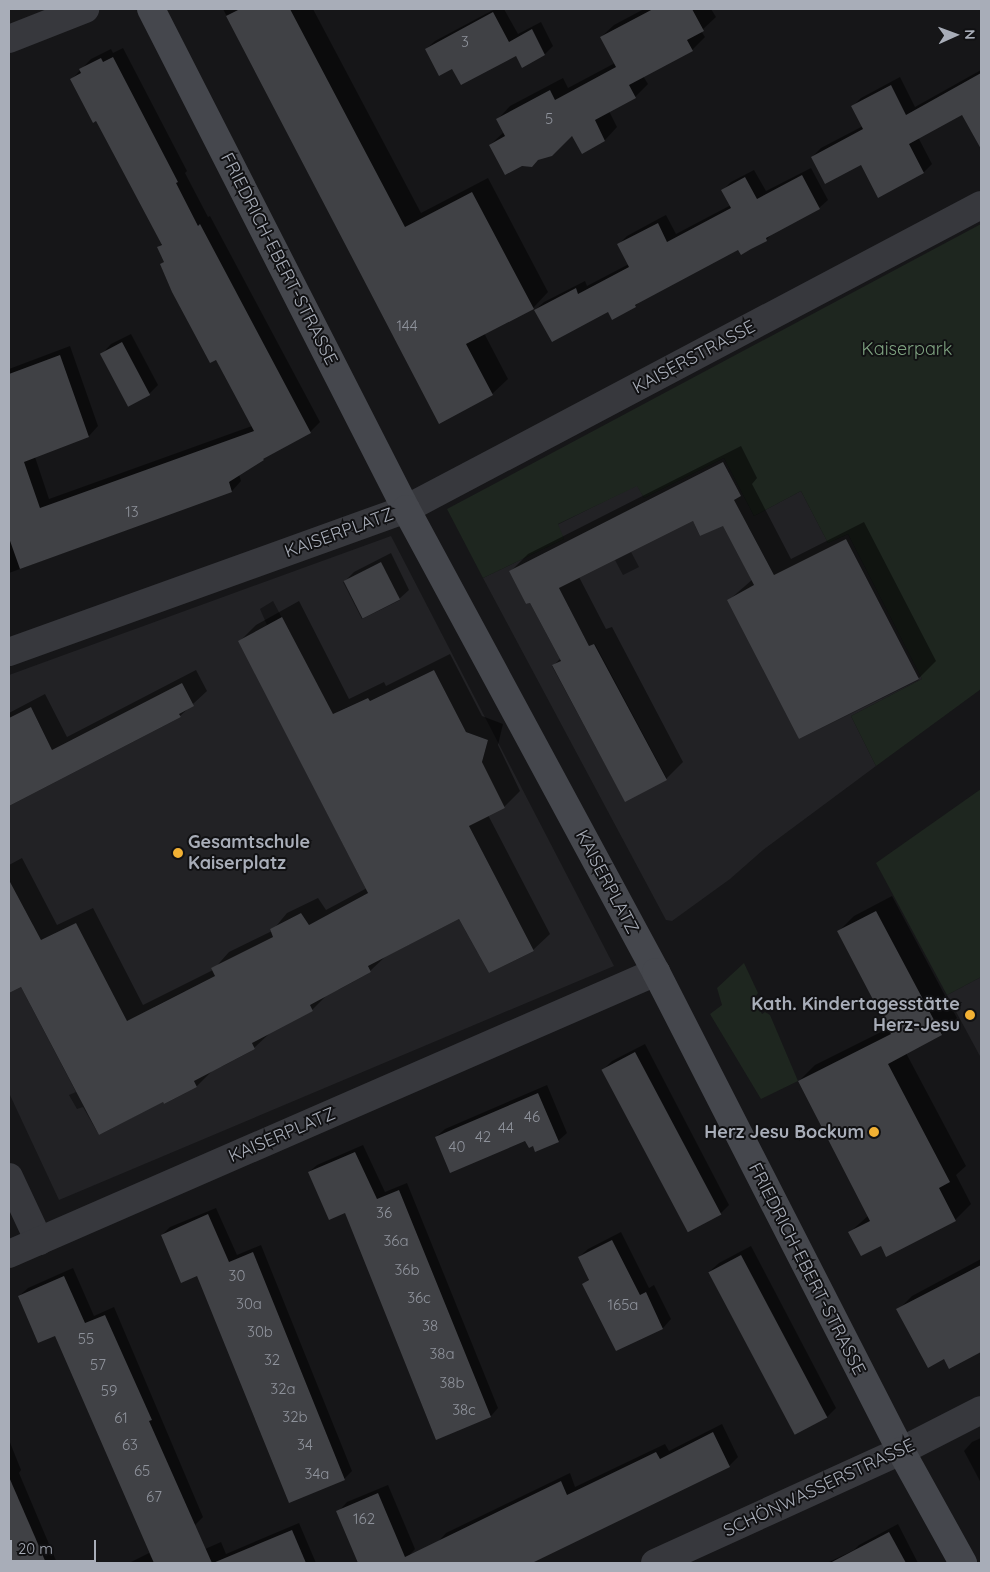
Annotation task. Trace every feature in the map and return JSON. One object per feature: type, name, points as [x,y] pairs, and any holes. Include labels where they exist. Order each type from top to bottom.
[{"type":"street","points":[[9,39],[85,9]]},
{"type":"street","name":"FRIEDRICH-EBERT-STRASSE","points":[[151,9],[406,509]]},
{"type":"street","name":"KAISERSTRASSE","points":[[406,509],[981,205]]},
{"type":"street","name":"KAISERPLATZ","points":[[9,652],[406,509],[656,972],[9,1254]]},
{"type":"street","name":"FRIEDRICH-EBERT-STRASSE","points":[[656,972],[901,1451],[963,1563]]},
{"type":"street","points":[[9,1177],[38,1241]]},
{"type":"street","name":"SCHÖNWASSERSTRASSE","points":[[656,1563],[901,1451],[981,1410]]},
{"type":"shaded area","points":[[724,458],[754,516],[801,491],[828,543],[848,534],[922,679],[851,716],[876,766],[763,850],[730,879],[672,921],[666,920],[483,578],[564,539],[557,525],[637,485],[644,498]],"holes":[[[724,463],[740,496],[709,512],[717,528],[700,536],[693,521],[631,552],[639,567],[623,575],[615,560],[559,588],[589,646],[595,644],[667,779],[625,801],[552,666],[561,661],[530,603],[526,604],[510,571]],[[748,526],[774,575],[846,539],[919,680],[799,739],[754,585],[729,535]]]},
{"type":"shaded area","name":"Gesamtschule Kaiserplatz","points":[[391,536],[614,966],[59,1200],[9,1093],[9,993],[21,987],[76,1092],[69,1095],[77,1109],[83,1107],[99,1135],[137,1115],[158,1092],[164,1104],[197,1087],[191,1075],[223,1066],[255,1049],[249,1037],[313,1011],[306,999],[340,989],[371,972],[365,959],[379,960],[459,919],[489,973],[534,951],[469,826],[505,808],[482,762],[488,740],[466,732],[434,670],[370,701],[368,698],[339,711],[334,717],[273,601],[260,609],[267,625],[239,641],[368,893],[309,925],[301,913],[270,929],[279,948],[211,968],[221,987],[192,1003],[185,991],[154,1007],[159,1020],[133,1033],[37,948],[32,923],[9,880],[9,806],[181,717],[179,714],[52,750],[31,707],[9,718],[9,675]],"holes":[[[381,562],[400,600],[362,619],[343,582]]]},
{"type":"shaded area","name":"Kath. Kindertagesstätte Herz-Jesu","points":[[981,977],[981,1058],[947,995]]},
{"type":"green space","name":"Kaiserpark","points":[[981,224],[981,689],[876,766],[851,716],[922,679],[848,534],[828,543],[801,491],[754,516],[724,458],[644,498],[637,486],[558,524],[564,539],[483,578],[447,509]]},
{"type":"green space","points":[[981,789],[981,977],[947,995],[876,863]]},
{"type":"green space","points":[[744,963],[758,993],[754,999],[762,1014],[765,1012],[770,1015],[798,1081],[761,1099],[710,1014],[722,1005],[717,988]]},
{"type":"building","points":[[240,9],[290,9],[405,227],[472,192],[534,309],[466,344],[493,395],[439,424],[226,16]]},
{"type":"building","points":[[653,9],[692,9],[704,31],[687,40],[693,51],[629,85],[636,98],[595,120],[605,141],[582,154],[572,136],[552,156],[538,160],[532,167],[522,166],[505,175],[489,145],[505,136],[496,119],[550,90],[555,100],[616,67],[600,37]]},
{"type":"building","points":[[493,12],[509,42],[532,29],[545,55],[522,68],[516,56],[461,85],[452,69],[439,76],[425,49]]},
{"type":"building","points":[[113,57],[178,182],[176,183],[198,226],[200,224],[311,433],[263,459],[229,482],[232,492],[20,569],[9,538],[9,374],[60,355],[89,437],[24,462],[40,508],[254,431],[216,360],[210,363],[172,292],[160,264],[164,262],[157,247],[162,245],[96,121],[93,123],[70,79],[81,73],[79,69],[101,58],[103,62]]},
{"type":"building","points":[[981,73],[981,149],[962,115],[909,144],[924,173],[878,198],[861,165],[825,184],[811,157],[863,129],[851,106],[891,85],[906,115]]},
{"type":"building","points":[[802,175],[820,209],[766,238],[767,241],[741,255],[738,250],[635,305],[636,307],[612,320],[608,312],[552,342],[534,310],[576,288],[578,294],[629,267],[617,244],[658,223],[667,242],[731,208],[721,190],[745,177],[757,199]]},
{"type":"building","points":[[122,342],[150,395],[128,407],[100,354]]},
{"type":"building","points":[[723,462],[741,496],[734,500],[774,575],[846,539],[919,679],[799,739],[727,600],[754,585],[723,526],[700,536],[693,521],[559,588],[589,646],[594,644],[667,780],[625,802],[552,665],[561,661],[530,603],[526,604],[509,571]]},
{"type":"building","points":[[381,562],[400,599],[363,618],[344,581]]},
{"type":"building","points":[[282,617],[333,714],[368,698],[370,701],[434,670],[466,732],[488,740],[482,762],[505,808],[469,826],[534,951],[489,973],[459,919],[368,966],[371,972],[310,1005],[313,1011],[252,1043],[255,1049],[194,1081],[197,1087],[99,1135],[21,987],[9,993],[9,880],[41,940],[76,923],[127,1021],[215,976],[211,968],[273,937],[270,929],[301,913],[309,925],[368,893],[238,641]]},
{"type":"building","points":[[182,683],[194,706],[179,714],[181,717],[9,806],[9,718],[31,707],[52,750]]},
{"type":"building","name":"Herz Jesu Bockum","points":[[876,911],[942,1035],[888,1064],[950,1182],[939,1188],[956,1221],[886,1257],[881,1246],[861,1256],[848,1232],[870,1221],[798,1081],[891,1034],[837,931]]},
{"type":"building","points":[[635,1052],[721,1214],[688,1232],[601,1070]]},
{"type":"building","points":[[538,1093],[559,1142],[535,1152],[533,1146],[529,1148],[525,1141],[450,1173],[435,1137]]},
{"type":"building","points":[[355,1152],[377,1199],[399,1190],[491,1417],[436,1440],[345,1213],[329,1220],[308,1172]]},
{"type":"building","points":[[208,1214],[229,1262],[253,1252],[345,1480],[289,1503],[197,1276],[181,1283],[161,1235]]},
{"type":"building","points":[[612,1240],[640,1295],[646,1292],[663,1329],[616,1351],[582,1284],[589,1280],[578,1257]]},
{"type":"building","points":[[741,1255],[827,1417],[795,1435],[708,1272]]},
{"type":"building","points":[[981,1265],[981,1352],[949,1369],[944,1359],[928,1368],[896,1309]]},
{"type":"building","points":[[64,1276],[85,1323],[105,1315],[152,1420],[149,1421],[212,1563],[154,1563],[55,1336],[38,1343],[18,1296]]},
{"type":"building","points":[[713,1432],[730,1467],[532,1563],[358,1563],[336,1511],[378,1493],[405,1557],[561,1481],[567,1495],[656,1452],[660,1459]]},
{"type":"building","points":[[9,1477],[35,1537],[46,1563],[9,1563]]},
{"type":"building","points":[[292,1530],[306,1563],[213,1563]]},
{"type":"building","points":[[889,1532],[906,1563],[830,1563]]},
{"type":"place","name":"Gesamtschule Kaiserplatz","points":[[178,853]]},
{"type":"place","name":"Kath. Kindertagesstätte Herz-Jesu","points":[[970,1015]]},
{"type":"place","name":"Herz Jesu Bockum","points":[[874,1132]]}]
